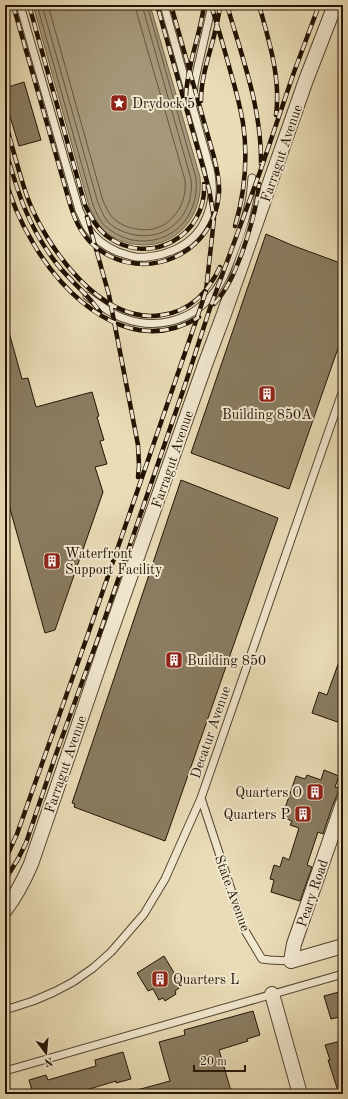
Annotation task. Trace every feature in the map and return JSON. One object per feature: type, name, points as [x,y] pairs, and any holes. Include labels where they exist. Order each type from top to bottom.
[{"type":"street","name":"Farragut Avenue","points":[[5,910],[22,883],[31,864],[103,653],[306,80],[335,5]]},
{"type":"street","name":"Peary Road","points":[[291,961],[294,944],[343,803]]},
{"type":"street","points":[[291,961],[343,946]]},
{"type":"street","points":[[272,994],[300,1094]]},
{"type":"lane","points":[[20,5],[79,210],[83,219],[92,234],[107,246],[126,255],[136,257],[158,255],[181,247],[194,236],[201,227],[206,219],[212,201],[210,169],[164,5]]},
{"type":"lane","points":[[195,117],[193,104],[194,85],[212,5]]},
{"type":"lane","points":[[87,296],[122,318],[143,324],[165,323],[188,315],[206,302],[223,279],[242,231],[250,200],[252,178]]},
{"type":"lane","points":[[242,231],[270,184]]},
{"type":"lane","points":[[224,314],[229,264]]},
{"type":"lane","name":"Decatur Avenue","points":[[5,1010],[33,1001],[54,992],[93,968],[111,952],[144,914],[168,873],[201,798],[343,390]]},
{"type":"lane","name":"State Avenue","points":[[201,798],[244,929],[262,959],[291,961]]},
{"type":"lane","points":[[5,1071],[343,974]]},
{"type":"water","name":"Drydock 5","points":[[33,5],[150,5],[200,177],[200,192],[192,218],[184,228],[174,236],[162,242],[148,245],[133,244],[108,234],[96,220],[89,206]]},
{"type":"building","points":[[24,82],[41,140],[19,146],[5,100],[5,88]]},
{"type":"building","name":"Building 850A","points":[[266,234],[343,264],[343,334],[289,489],[191,453]]},
{"type":"building","name":"Waterfront Support Facility","points":[[9,332],[22,379],[28,378],[36,407],[92,392],[99,416],[97,417],[104,440],[100,441],[107,464],[95,467],[103,492],[55,630],[45,633],[5,491],[5,333]]},
{"type":"building","name":"Building 850","points":[[181,480],[278,518],[165,841],[74,807],[75,804],[72,803]]},
{"type":"building","points":[[341,656],[343,656],[343,724],[312,713],[319,692],[327,695]]},
{"type":"building","points":[[324,770],[339,776],[335,787],[340,788],[323,834],[318,832],[307,865],[312,867],[300,901],[271,892],[274,880],[270,879],[274,865],[280,867],[283,857],[289,860],[299,828],[290,825],[292,821],[282,817],[296,776],[305,779],[307,775],[321,780]]},
{"type":"building","name":"Quarters L","points":[[164,956],[182,986],[175,991],[176,994],[165,1001],[163,998],[159,1000],[153,989],[148,991],[137,973]]},
{"type":"building","points":[[343,991],[343,1016],[331,1019],[324,996]]},
{"type":"building","points":[[253,1011],[260,1035],[247,1039],[248,1041],[219,1050],[232,1094],[138,1094],[137,1090],[170,1081],[159,1042],[185,1035],[184,1030]]},
{"type":"building","points":[[341,1041],[343,1048],[343,1094],[339,1094],[328,1060],[330,1060],[325,1045]]},
{"type":"building","points":[[123,1052],[131,1079],[116,1083],[116,1081],[86,1090],[87,1094],[33,1094],[29,1080],[46,1075],[48,1080],[96,1066],[95,1060]]},
{"type":"railway","points":[[13,5],[74,216],[83,234],[97,248],[116,259],[136,264],[156,263],[174,257],[191,247],[205,233],[215,214],[219,193],[219,180],[214,157],[171,5]]},
{"type":"railway","points":[[29,5],[85,205],[97,227],[108,237],[124,245],[141,249],[158,247],[173,241],[186,232],[196,218],[202,202],[204,184]]},
{"type":"railway","points":[[5,860],[17,834],[87,637],[206,291],[214,218],[209,189],[157,5]]},
{"type":"railway","points":[[186,97],[188,75],[201,24],[204,5]]},
{"type":"railway","points":[[211,5],[237,96],[245,136],[245,174],[235,226]]},
{"type":"railway","points":[[201,101],[206,65],[216,29],[220,5]]},
{"type":"railway","points":[[227,5],[255,103],[261,164]]},
{"type":"railway","points":[[259,5],[273,60],[277,87],[276,115]]},
{"type":"railway","points":[[5,880],[26,843],[56,754],[97,641],[210,308],[319,5]]},
{"type":"railway","points":[[5,120],[28,199],[48,239],[79,279],[98,296],[118,308],[140,315],[162,315],[172,313],[190,305],[197,299],[210,284],[220,267]]},
{"type":"railway","points":[[5,148],[25,209],[38,237],[57,264],[90,299],[100,312]]},
{"type":"railway","points":[[5,177],[16,210],[32,241],[62,283],[81,301],[102,316],[125,326],[149,331],[174,328],[199,317]]},
{"type":"railway","points":[[214,304],[227,286],[242,253],[253,219],[259,184]]},
{"type":"railway","points":[[87,217],[109,295],[138,445],[138,477]]},
{"type":"place","name":"Drydock 5","points":[[119,103]]},
{"type":"place","name":"Building 850A","points":[[267,394]]},
{"type":"place","name":"Waterfront Support Facility","points":[[52,561]]},
{"type":"place","name":"Building 850","points":[[174,660]]},
{"type":"place","name":"Quarters O","points":[[315,792]]},
{"type":"place","name":"Quarters P","points":[[303,814]]},
{"type":"place","name":"Quarters L","points":[[160,979]]}]
